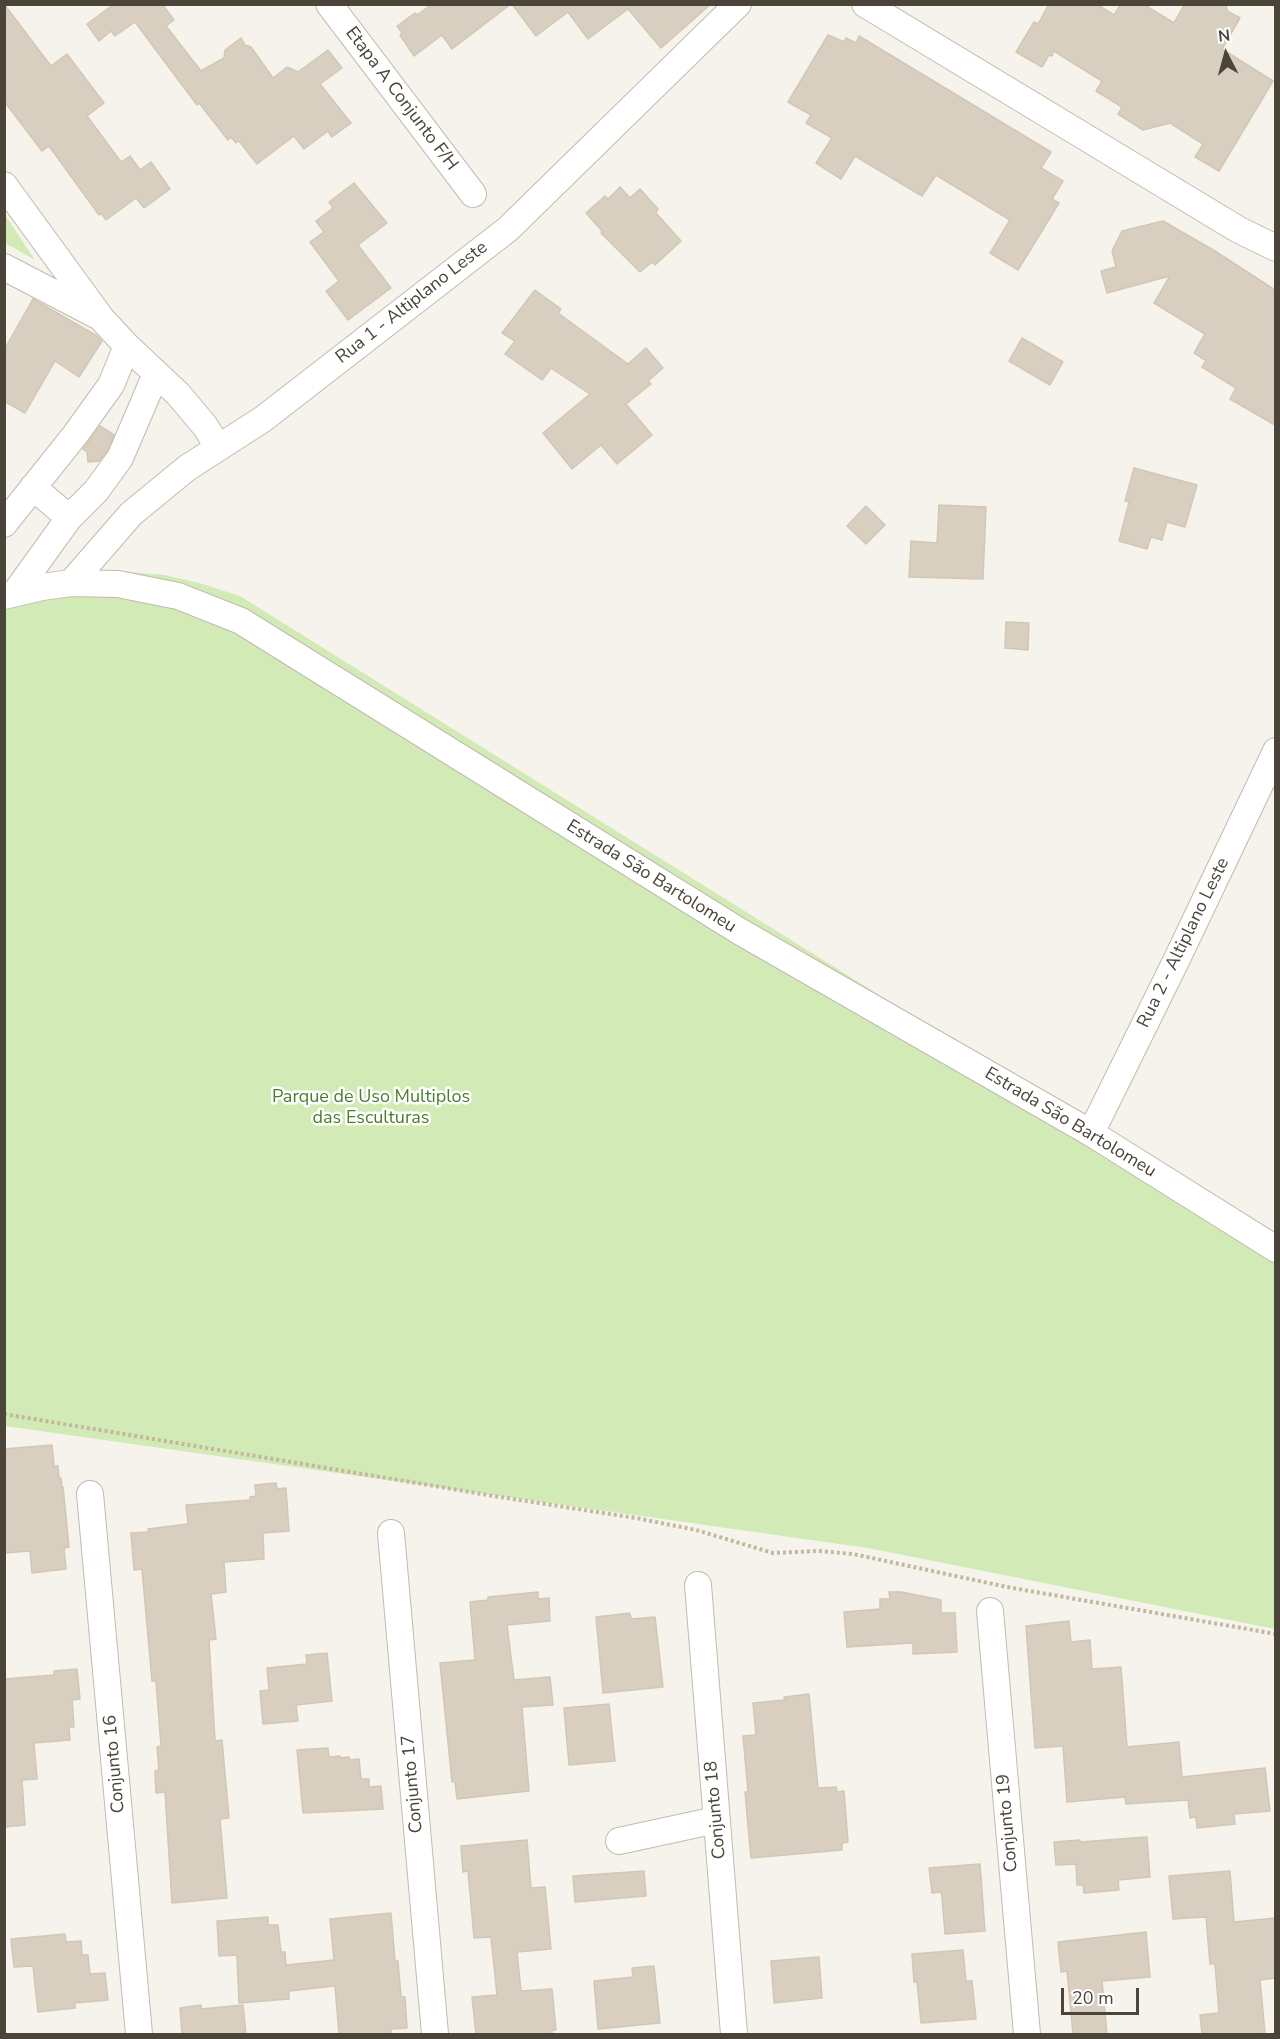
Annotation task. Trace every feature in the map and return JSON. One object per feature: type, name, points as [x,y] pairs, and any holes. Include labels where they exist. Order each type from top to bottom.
[{"type":"street","name":"Etapa A Conjunto F/H","points":[[329,4],[473,194]]},
{"type":"street","name":"Rua 1 - Altiplano Leste","points":[[71,583],[131,514],[187,468],[263,419],[508,229],[738,4]]},
{"type":"street","points":[[865,4],[1239,230],[1275,249]]},
{"type":"street","points":[[4,185],[101,318],[178,394],[205,426],[218,447]]},
{"type":"street","points":[[4,267],[101,318]]},
{"type":"street","points":[[4,524],[75,435],[111,385],[127,346]]},
{"type":"street","points":[[10,595],[69,518],[96,491],[120,458],[156,374]]},
{"type":"street","points":[[33,487],[69,518]]},
{"type":"street","name":"Estrada São Bartolomeu","points":[[10,595],[71,583],[108,583],[178,596],[242,621],[739,931],[1091,1133],[1275,1249]]},
{"type":"street","name":"Rua 2 - Altiplano Leste","points":[[1091,1133],[1176,961],[1275,751]]},
{"type":"street","name":"Conjunto 16","points":[[90,1494],[139,2034]]},
{"type":"street","name":"Conjunto 17","points":[[391,1533],[435,2034]]},
{"type":"street","name":"Conjunto 18","points":[[698,1585],[734,2034]]},
{"type":"street","name":"Conjunto 19","points":[[990,1611],[1027,2034]]},
{"type":"street","points":[[620,1841],[716,1820]]},
{"type":"path","points":[[4,1414],[636,1518],[696,1530],[773,1553],[818,1551],[853,1554],[1006,1587],[1275,1634]]},
{"type":"green space","points":[[5,215],[35,260],[5,243]]},
{"type":"green space","name":"Parque de Uso Multiplos das Esculturas","points":[[116,571],[165,575],[240,596],[1089,1126],[1275,1247],[1275,1629],[868,1548],[5,1426],[5,590],[95,572]]},
{"type":"building","points":[[4,4],[51,66],[67,54],[104,103],[87,116],[121,162],[130,156],[140,170],[151,162],[170,189],[144,208],[136,198],[106,220],[101,213],[99,215],[49,146],[42,151],[4,101]]},
{"type":"building","points":[[114,4],[162,4],[174,20],[166,26],[201,71],[224,58],[225,50],[241,38],[245,45],[251,47],[273,78],[287,67],[298,72],[328,50],[342,68],[320,84],[351,123],[332,137],[328,131],[304,149],[294,136],[257,164],[239,141],[236,143],[231,137],[228,140],[199,103],[197,105],[135,22],[115,36],[111,31],[99,41],[87,24]]},
{"type":"building","points":[[432,4],[511,4],[452,49],[442,35],[414,56],[400,35],[402,33],[397,26]]},
{"type":"building","points":[[512,4],[711,4],[661,48],[628,9],[588,39],[568,12],[536,36]]},
{"type":"building","points":[[1049,4],[1096,4],[1114,15],[1121,4],[1143,4],[1174,23],[1185,4],[1226,4],[1227,11],[1240,18],[1222,49],[1273,81],[1219,171],[1195,157],[1203,144],[1170,123],[1143,130],[1118,114],[1122,107],[1096,91],[1102,81],[1054,51],[1042,67],[1016,52],[1034,22],[1038,24]]},
{"type":"building","points":[[828,35],[844,42],[846,38],[856,43],[859,36],[1051,152],[1041,168],[1063,181],[1052,199],[1059,203],[1018,270],[990,253],[1010,220],[936,175],[922,196],[855,156],[841,179],[816,163],[832,138],[806,123],[811,115],[788,102]]},
{"type":"building","points":[[354,183],[387,223],[358,245],[391,288],[348,320],[326,291],[339,281],[310,242],[324,232],[316,221],[333,208],[329,202]]},
{"type":"building","points":[[620,187],[630,198],[640,189],[658,209],[656,213],[681,241],[655,265],[652,262],[640,272],[601,233],[602,231],[586,213],[605,196],[608,199]]},
{"type":"building","points":[[1163,221],[1275,290],[1275,425],[1230,399],[1236,388],[1202,367],[1206,361],[1194,353],[1205,334],[1154,303],[1170,276],[1107,293],[1101,271],[1116,267],[1112,251],[1122,231]]},
{"type":"building","points":[[535,290],[561,309],[558,313],[628,364],[646,348],[663,368],[648,381],[651,384],[626,404],[652,435],[617,464],[601,445],[572,469],[543,433],[590,394],[551,368],[542,380],[505,354],[515,341],[502,333]]},
{"type":"building","points":[[33,299],[102,341],[79,377],[55,361],[25,413],[4,401],[4,350]]},
{"type":"building","points":[[1022,338],[1063,362],[1050,385],[1009,361]]},
{"type":"building","points":[[100,426],[114,435],[107,451],[99,461],[88,462],[87,452],[83,449]]},
{"type":"building","points":[[1134,468],[1197,485],[1185,527],[1167,522],[1162,540],[1151,537],[1147,549],[1119,541],[1129,502],[1125,501]]},
{"type":"building","points":[[939,505],[986,507],[983,579],[909,577],[911,541],[937,543]]},
{"type":"building","points":[[866,506],[885,525],[866,544],[847,526]]},
{"type":"building","points":[[1006,622],[1029,623],[1028,650],[1005,648]]},
{"type":"building","points":[[52,1445],[54,1466],[58,1466],[59,1479],[61,1478],[63,1487],[69,1547],[64,1548],[66,1569],[32,1573],[30,1551],[4,1553],[4,1449]]},
{"type":"building","points":[[276,1483],[277,1489],[286,1488],[289,1531],[263,1533],[264,1559],[224,1562],[226,1592],[211,1594],[216,1639],[209,1640],[215,1741],[222,1740],[229,1818],[220,1819],[227,1898],[172,1903],[165,1792],[156,1793],[155,1771],[159,1770],[157,1747],[161,1746],[156,1681],[152,1681],[142,1569],[134,1570],[131,1533],[149,1532],[148,1529],[188,1524],[186,1505],[250,1500],[250,1497],[256,1496],[255,1485]]},
{"type":"building","points":[[538,1592],[538,1599],[549,1598],[550,1621],[507,1625],[514,1680],[550,1677],[553,1705],[522,1707],[529,1791],[457,1799],[455,1782],[452,1782],[440,1663],[475,1660],[470,1602],[488,1600],[488,1597]]},
{"type":"building","points":[[889,1592],[901,1592],[941,1600],[941,1613],[955,1613],[957,1652],[913,1654],[913,1643],[847,1647],[844,1612],[880,1609],[880,1599],[890,1599]]},
{"type":"building","points":[[630,1613],[631,1619],[655,1617],[663,1687],[603,1693],[596,1617]]},
{"type":"building","points":[[1069,1621],[1071,1642],[1090,1640],[1092,1669],[1121,1667],[1127,1747],[1179,1742],[1182,1777],[1265,1768],[1270,1811],[1234,1814],[1235,1824],[1197,1828],[1196,1817],[1190,1818],[1188,1800],[1126,1804],[1125,1797],[1067,1802],[1063,1746],[1035,1748],[1026,1626]]},
{"type":"building","points":[[327,1653],[332,1701],[296,1705],[298,1721],[263,1724],[260,1691],[269,1690],[267,1668],[307,1664],[306,1655]]},
{"type":"building","points":[[77,1669],[80,1699],[72,1700],[74,1727],[69,1727],[70,1740],[34,1743],[37,1779],[22,1780],[25,1825],[4,1827],[4,1679],[54,1675],[54,1671]]},
{"type":"building","points":[[809,1694],[818,1788],[836,1787],[837,1792],[844,1791],[848,1842],[842,1843],[842,1850],[751,1858],[743,1736],[756,1735],[753,1703],[785,1700],[784,1697]]},
{"type":"building","points":[[609,1704],[615,1761],[569,1765],[564,1708]]},
{"type":"building","points":[[328,1748],[329,1757],[359,1759],[361,1779],[369,1779],[369,1787],[381,1786],[383,1809],[303,1813],[297,1750]]},
{"type":"building","points":[[1147,1837],[1150,1877],[1118,1880],[1119,1890],[1084,1893],[1083,1885],[1077,1885],[1076,1864],[1056,1865],[1054,1842]]},
{"type":"building","points":[[527,1840],[531,1888],[545,1887],[551,1949],[517,1952],[521,1991],[552,1989],[556,2030],[552,2030],[552,2034],[476,2034],[472,1997],[497,1995],[491,1937],[474,1938],[468,1871],[463,1872],[461,1846]]},
{"type":"building","points":[[980,1864],[985,1931],[945,1934],[941,1892],[932,1893],[929,1868]]},
{"type":"building","points":[[644,1871],[646,1896],[575,1902],[573,1876]]},
{"type":"building","points":[[1230,1871],[1234,1922],[1275,1918],[1275,1978],[1260,1980],[1265,2033],[1262,2034],[1202,2034],[1200,2015],[1219,2013],[1215,1964],[1210,1964],[1206,1917],[1173,1919],[1169,1876]]},
{"type":"building","points":[[391,1913],[395,1961],[398,1961],[401,1997],[405,1997],[407,2028],[391,2029],[391,2034],[339,2034],[335,1986],[289,1991],[289,1999],[239,2003],[237,1955],[219,1956],[217,1921],[268,1917],[268,1925],[278,1925],[281,1952],[285,1952],[286,1965],[334,1960],[330,1919]]},
{"type":"building","points":[[1146,1932],[1150,1977],[1102,1981],[1107,2034],[1073,2034],[1067,1971],[1061,1972],[1058,1942]]},
{"type":"building","points":[[65,1934],[66,1942],[81,1941],[82,1955],[88,1955],[90,1974],[105,1973],[108,2000],[75,2003],[75,2008],[38,2012],[33,1966],[14,1967],[11,1939]]},
{"type":"building","points":[[963,1950],[966,1981],[972,1981],[976,2019],[921,2023],[912,1954]]},
{"type":"building","points":[[819,1957],[822,1998],[774,2003],[771,1961]]},
{"type":"building","points":[[654,1966],[660,2023],[598,2029],[594,1981],[633,1977],[632,1968]]},
{"type":"building","points":[[201,2005],[201,2009],[243,2005],[246,2034],[182,2034],[180,2008]]}]
